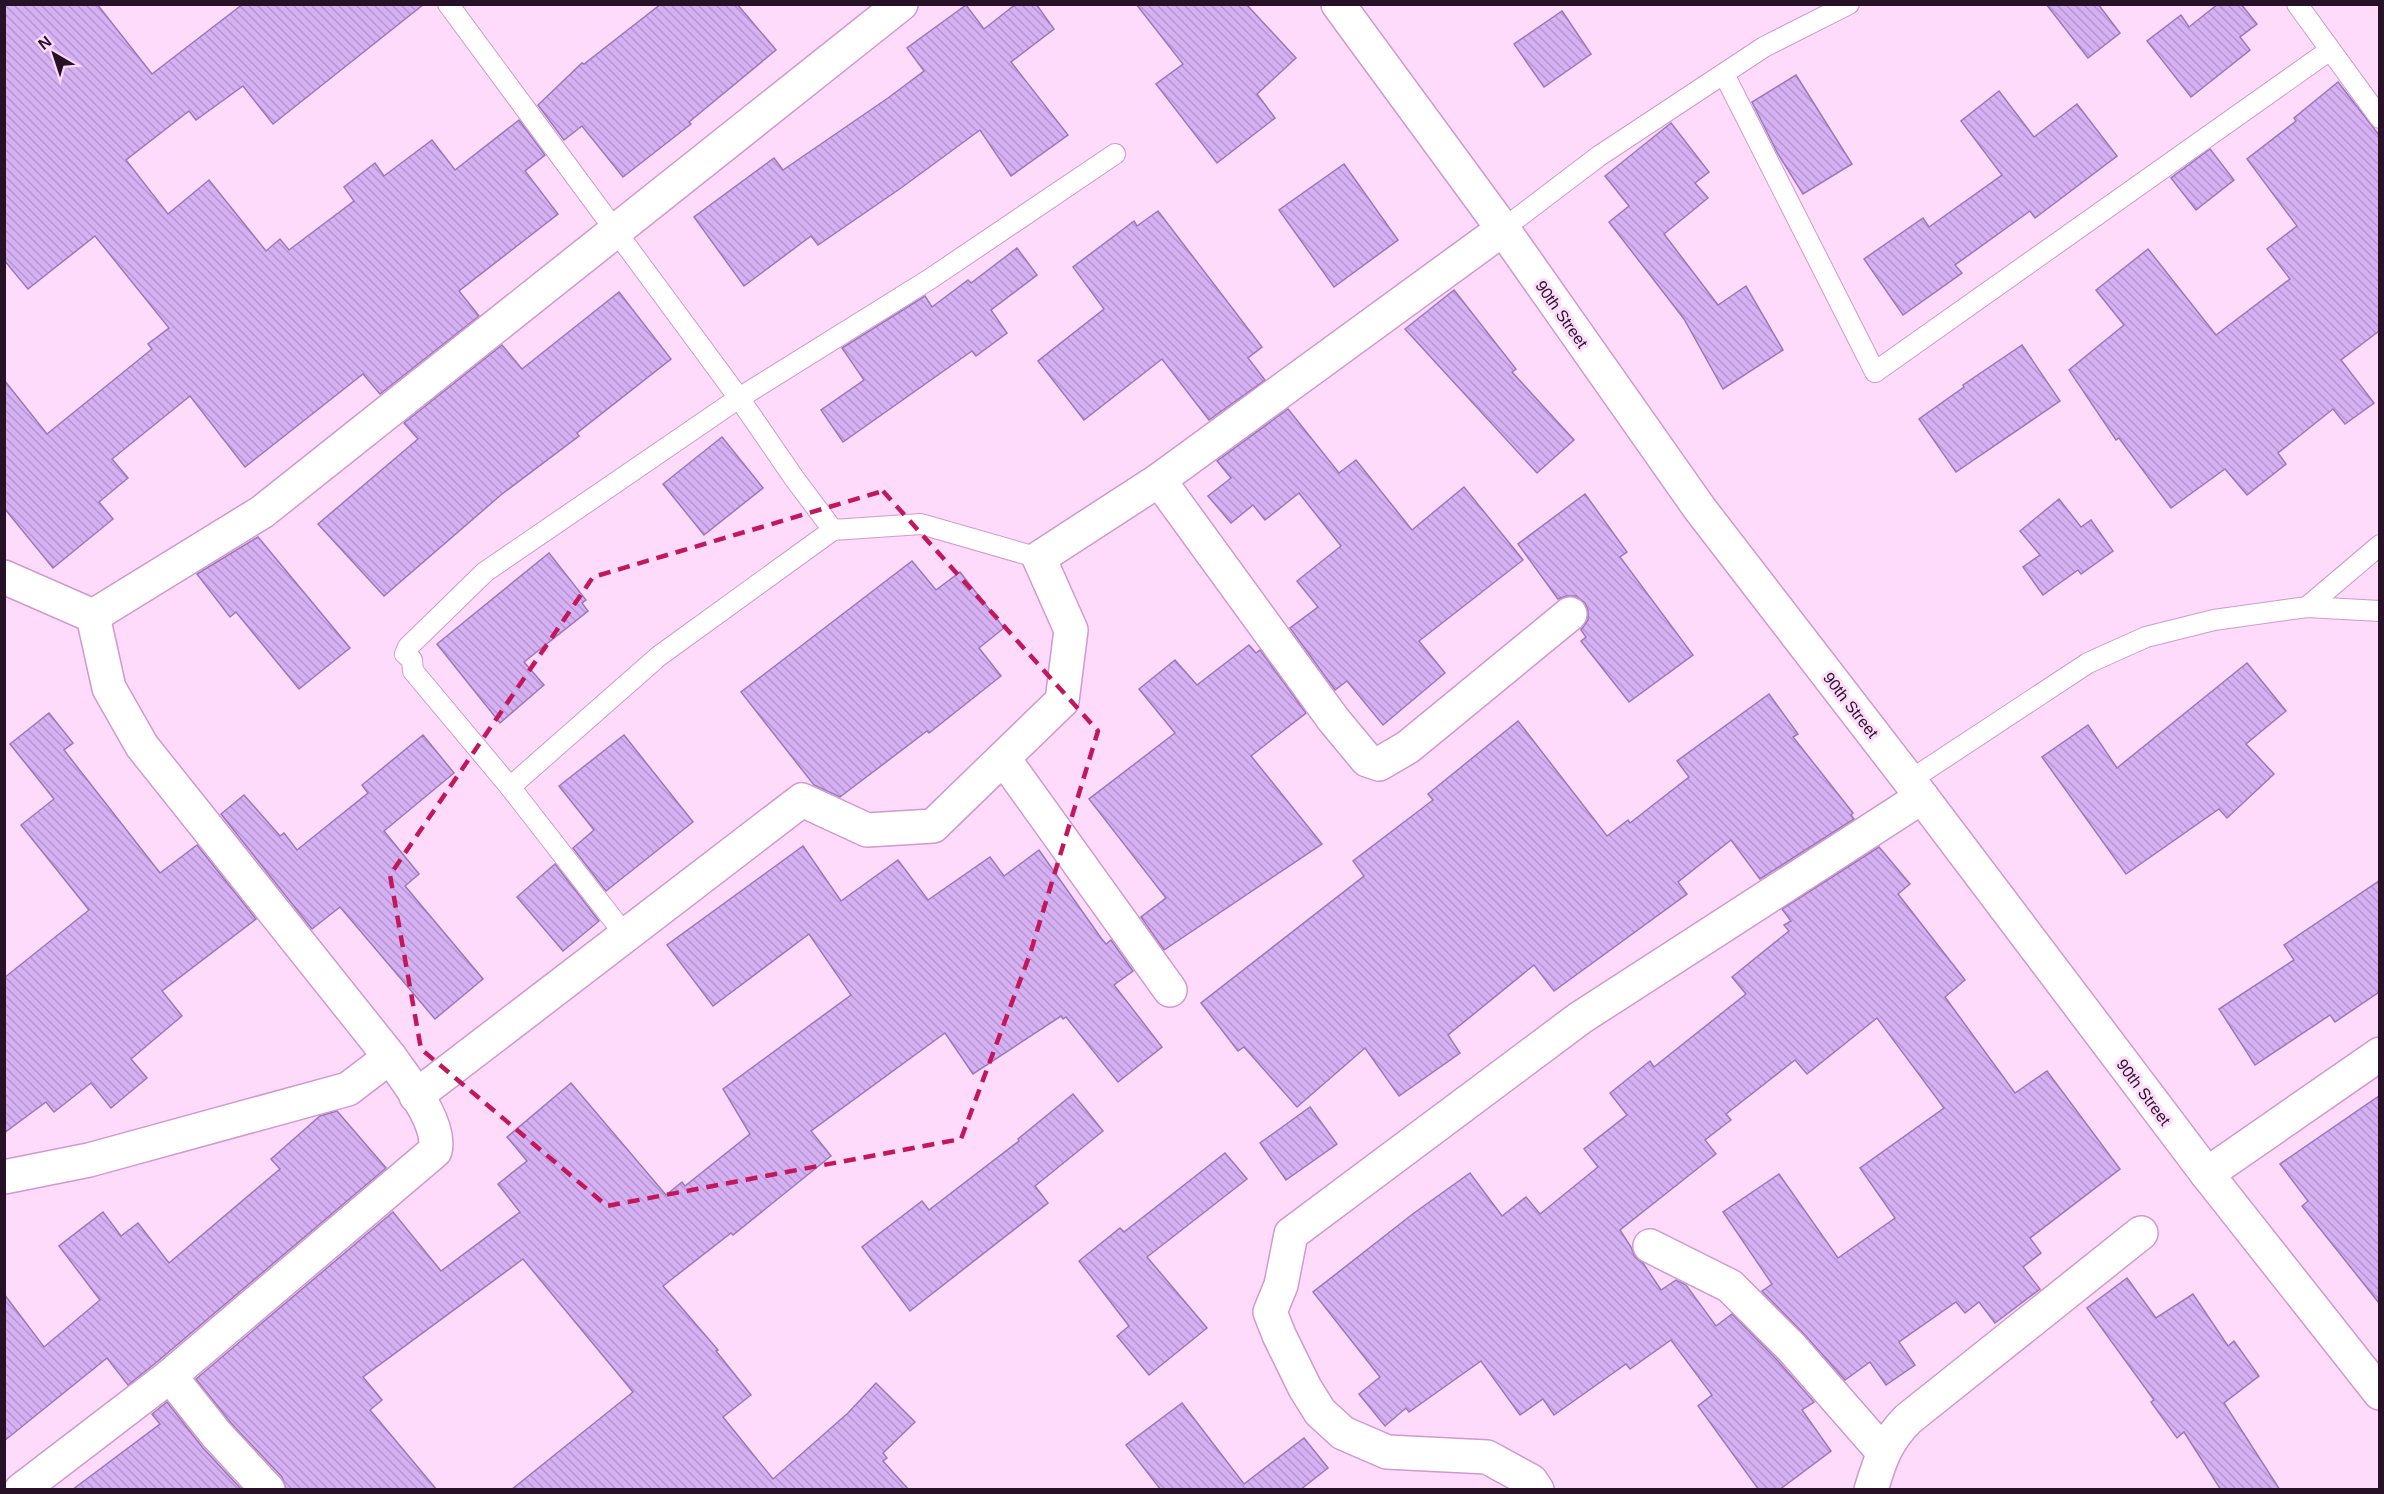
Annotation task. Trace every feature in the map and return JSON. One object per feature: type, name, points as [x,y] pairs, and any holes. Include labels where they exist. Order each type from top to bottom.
[{"type":"street","points":[[93,616],[262,512],[902,4]]},
{"type":"street","name":"90th Street","points":[[1338,4],[1503,229],[1700,509],[1916,789],[2206,1174],[2379,1393]]},
{"type":"street","points":[[416,1096],[802,800],[867,830],[933,826],[1062,701],[1071,630],[1039,558],[1158,480],[1503,229]]},
{"type":"street","points":[[1158,480],[1333,719],[1367,760],[1379,764],[1408,747],[1570,614]]},
{"type":"street","points":[[4,577],[93,616]]},
{"type":"street","points":[[21,1490],[170,1376],[435,1151],[438,1140],[416,1096],[390,1057],[142,746],[109,688],[93,616]]},
{"type":"street","points":[[1004,759],[1170,990]]},
{"type":"street","points":[[1538,1490],[1531,1481],[1487,1457],[1387,1452],[1343,1433],[1320,1412],[1300,1378],[1270,1312],[1281,1285],[1291,1234],[1580,1018],[1916,789]]},
{"type":"street","points":[[2206,1174],[2379,1053]]},
{"type":"street","points":[[4,1177],[89,1160],[348,1089],[390,1057]]},
{"type":"street","points":[[1870,1490],[1883,1452],[1893,1434],[1908,1419],[2141,1233]]},
{"type":"street","points":[[1650,1246],[1730,1286],[1792,1348],[1883,1452]]},
{"type":"street","points":[[170,1376],[217,1436],[268,1490]]},
{"type":"lane","points":[[448,4],[739,398],[833,530]]},
{"type":"lane","points":[[1503,229],[1599,156],[1764,47],[1849,4]]},
{"type":"lane","points":[[2297,4],[2379,118]]},
{"type":"lane","points":[[1724,74],[1875,372],[2330,50]]},
{"type":"lane","points":[[626,936],[510,787],[414,671],[412,660],[405,654],[408,647],[485,572],[739,398],[930,279],[1115,153]]},
{"type":"lane","points":[[510,787],[659,656],[833,530],[921,524],[1039,558]]},
{"type":"lane","points":[[2307,607],[2379,545]]},
{"type":"lane","points":[[1916,789],[2088,663],[2146,637],[2214,620],[2307,607],[2379,611]]},
{"type":"highlighted area","points":[[883,491],[1098,731],[1030,954],[961,1139],[607,1206],[421,1049],[390,875],[593,577]]},
{"type":"building","points":[[4,4],[97,4],[152,74],[243,4],[424,4],[273,124],[243,86],[196,120],[189,111],[126,160],[168,214],[209,180],[266,251],[280,239],[289,250],[354,201],[344,187],[375,163],[384,176],[432,140],[455,170],[519,120],[545,155],[525,171],[558,214],[459,291],[479,316],[380,394],[363,374],[245,467],[190,396],[112,459],[128,478],[99,502],[113,519],[53,568],[4,508],[4,380],[47,434],[152,349],[148,344],[169,328],[95,236],[28,289],[4,260]]},
{"type":"building","points":[[661,4],[737,4],[776,50],[689,122],[691,124],[623,177],[582,126],[564,140],[538,105],[582,63],[584,64]]},
{"type":"building","points":[[1016,4],[1036,4],[1054,29],[1011,62],[1068,135],[1011,176],[980,130],[818,245],[811,236],[744,286],[694,217],[774,158],[783,170],[924,71],[907,48],[966,5],[984,29]]},
{"type":"building","points":[[1136,4],[1246,4],[1296,58],[1257,94],[1275,118],[1217,163],[1156,84],[1183,64]]},
{"type":"building","points":[[2046,4],[2098,4],[2120,33],[2088,58]]},
{"type":"building","points":[[2218,4],[2241,4],[2257,24],[2240,37],[2250,50],[2191,97],[2147,41],[2181,15],[2189,27]]},
{"type":"building","points":[[1562,11],[1591,54],[1544,87],[1514,44]]},
{"type":"building","points":[[1796,75],[1852,164],[1803,194],[1778,154],[1752,102]]},
{"type":"building","points":[[2338,82],[2379,135],[2379,331],[2341,360],[2374,403],[2345,424],[2333,409],[2278,453],[2286,464],[2247,495],[2225,469],[2171,508],[2119,438],[2116,440],[2069,370],[2124,325],[2096,290],[2148,249],[2216,335],[2290,279],[2267,249],[2297,226],[2247,159],[2296,121],[2294,118]]},
{"type":"building","points":[[1999,91],[2034,137],[2077,104],[2117,156],[2035,218],[2030,211],[1955,265],[1962,273],[1903,315],[1864,259],[1923,218],[1929,227],[2002,175],[1961,121]]},
{"type":"building","points":[[1671,123],[1709,172],[1695,183],[1708,198],[1664,234],[1718,305],[1746,286],[1783,350],[1723,389],[1684,319],[1609,222],[1629,206],[1605,176]]},
{"type":"building","points":[[2210,149],[2234,180],[2196,210],[2171,178]]},
{"type":"building","points":[[1344,164],[1398,240],[1334,287],[1279,210]]},
{"type":"building","points":[[1158,211],[1262,347],[1248,358],[1265,380],[1209,420],[1162,359],[1084,420],[1038,361],[1104,309],[1073,267],[1134,221],[1137,226]]},
{"type":"building","points":[[1017,248],[1037,275],[991,310],[1007,333],[976,356],[972,351],[843,442],[821,410],[864,380],[842,348],[925,296],[932,307],[968,280],[971,283]]},
{"type":"building","points":[[1454,290],[1516,369],[1512,372],[1574,440],[1537,473],[1405,329]]},
{"type":"building","points":[[619,292],[671,359],[577,433],[579,436],[502,494],[384,596],[318,524],[418,439],[404,423],[502,345],[522,369]]},
{"type":"building","points":[[2022,345],[2060,401],[1956,472],[1919,419],[1964,387],[1963,385]]},
{"type":"building","points":[[1288,409],[1339,473],[1356,460],[1412,530],[1464,487],[1523,560],[1419,641],[1445,673],[1383,725],[1347,681],[1335,690],[1290,628],[1318,607],[1297,581],[1341,546],[1299,493],[1265,520],[1253,505],[1231,523],[1208,496],[1231,478],[1217,461]]},
{"type":"building","points":[[722,437],[763,488],[704,535],[663,484]]},
{"type":"building","points":[[1585,494],[1627,552],[1620,557],[1693,655],[1629,702],[1581,641],[1586,637],[1581,630],[1588,620],[1585,603],[1576,596],[1558,599],[1518,544]]},
{"type":"building","points":[[2059,499],[2081,527],[2091,520],[2113,551],[2081,574],[2078,570],[2043,595],[2023,567],[2040,555],[2020,531]]},
{"type":"building","points":[[258,537],[350,648],[299,689],[236,612],[230,617],[197,574]]},
{"type":"building","points":[[549,553],[586,600],[582,603],[588,611],[524,662],[544,685],[500,723],[437,644]]},
{"type":"building","points":[[912,561],[936,590],[960,572],[1004,628],[979,648],[1001,676],[929,733],[927,731],[840,797],[814,785],[741,692]]},
{"type":"building","points":[[1249,645],[1256,653],[1260,650],[1306,713],[1251,756],[1322,844],[1164,950],[1141,917],[1166,898],[1089,799],[1175,733],[1139,689],[1175,660],[1197,685]]},
{"type":"building","points":[[2247,663],[2286,711],[2246,744],[2274,774],[2227,818],[2219,809],[2126,874],[2042,757],[2088,725],[2117,768]]},
{"type":"building","points":[[1769,694],[1798,734],[1793,737],[1853,813],[1851,815],[1854,819],[1760,879],[1731,840],[1678,882],[1687,894],[1554,991],[1534,965],[1448,1035],[1460,1053],[1399,1096],[1365,1048],[1297,1107],[1244,1047],[1238,1051],[1201,1003],[1364,876],[1353,861],[1433,800],[1428,794],[1518,721],[1607,836],[1628,820],[1630,823],[1689,777],[1677,761]]},
{"type":"building","points":[[49,713],[73,743],[64,750],[160,873],[197,845],[256,919],[162,991],[182,1016],[131,1059],[147,1078],[111,1108],[91,1083],[54,1112],[46,1102],[4,1133],[4,978],[89,910],[21,825],[54,799],[10,744]]},
{"type":"building","points":[[423,735],[454,773],[384,831],[419,874],[405,886],[483,979],[435,1019],[340,907],[312,929],[221,814],[244,795],[280,836],[284,833],[297,850],[368,793],[362,785]]},
{"type":"building","points":[[624,735],[693,822],[606,891],[573,848],[594,830],[559,786]]},
{"type":"building","points":[[803,846],[841,901],[898,860],[928,900],[990,857],[1004,876],[1039,850],[1101,938],[1106,944],[1111,940],[1133,971],[1114,985],[1162,1047],[1118,1082],[1066,1017],[1063,1019],[1061,1016],[973,1074],[945,1033],[811,1131],[831,1156],[733,1235],[731,1233],[663,1286],[718,1350],[716,1351],[751,1395],[723,1417],[773,1479],[848,1413],[876,1383],[915,1422],[883,1453],[887,1458],[883,1461],[909,1490],[511,1490],[633,1392],[523,1259],[363,1377],[382,1400],[370,1410],[437,1490],[286,1490],[282,1477],[231,1423],[196,1379],[393,1212],[441,1271],[520,1212],[498,1184],[527,1161],[507,1137],[571,1083],[666,1195],[682,1182],[685,1186],[750,1134],[723,1089],[851,995],[809,934],[713,1006],[667,945]]},
{"type":"building","points":[[1879,847],[1910,884],[1898,894],[1965,980],[1945,997],[2015,1093],[2047,1071],[2120,1169],[2030,1238],[2041,1253],[2023,1267],[2040,1289],[1995,1323],[1979,1302],[1965,1313],[1956,1302],[1899,1342],[1915,1365],[1886,1385],[1870,1362],[1845,1380],[1762,1291],[1772,1284],[1723,1212],[1779,1174],[1838,1258],[1895,1218],[1860,1168],[1944,1108],[1877,1018],[1807,1074],[1795,1060],[1726,1114],[1731,1120],[1705,1140],[1716,1154],[1620,1230],[1635,1257],[1643,1263],[1661,1290],[1676,1280],[1686,1285],[1716,1326],[1732,1314],[1778,1361],[1814,1402],[1802,1410],[1831,1451],[1779,1490],[1759,1490],[1698,1406],[1712,1395],[1671,1340],[1630,1369],[1626,1364],[1554,1415],[1543,1399],[1520,1415],[1481,1361],[1409,1412],[1406,1408],[1385,1426],[1359,1394],[1380,1377],[1313,1292],[1414,1213],[1470,1173],[1502,1216],[1526,1197],[1540,1214],[1598,1167],[1584,1149],[1627,1115],[1610,1093],[1650,1061],[1654,1067],[1746,994],[1732,977],[1789,931],[1784,925],[1791,921],[1782,909]]},
{"type":"building","points":[[555,864],[599,921],[563,951],[517,897]]},
{"type":"building","points":[[2379,881],[2379,992],[2335,1022],[2330,1015],[2255,1065],[2219,1009],[2294,960],[2284,945]]},
{"type":"building","points":[[1073,1094],[1103,1131],[1035,1186],[1048,1203],[910,1311],[862,1247],[922,1201],[929,1210],[1019,1141],[1018,1139]]},
{"type":"building","points":[[2379,1096],[2379,1303],[2302,1206],[2308,1201],[2280,1164]]},
{"type":"building","points":[[1310,1107],[1337,1144],[1286,1180],[1260,1143]]},
{"type":"building","points":[[337,1111],[386,1168],[128,1385],[107,1358],[4,1441],[4,1294],[44,1347],[100,1300],[59,1246],[103,1212],[121,1236],[138,1223],[169,1263],[280,1169],[271,1159],[320,1116]]},
{"type":"building","points":[[1225,1153],[1247,1179],[1147,1257],[1207,1328],[1149,1375],[1117,1336],[1129,1326],[1079,1261],[1120,1228],[1124,1232]]},
{"type":"building","points":[[2127,1278],[2156,1318],[2193,1294],[2228,1346],[2234,1341],[2259,1376],[2224,1403],[2280,1490],[2221,1490],[2184,1432],[2177,1438],[2151,1402],[2154,1400],[2087,1308]]},
{"type":"building","points":[[167,1402],[203,1448],[242,1490],[72,1490],[160,1424],[152,1414]]},
{"type":"building","points":[[1182,1403],[1244,1484],[1304,1438],[1328,1468],[1300,1490],[1161,1490],[1126,1445]]}]
